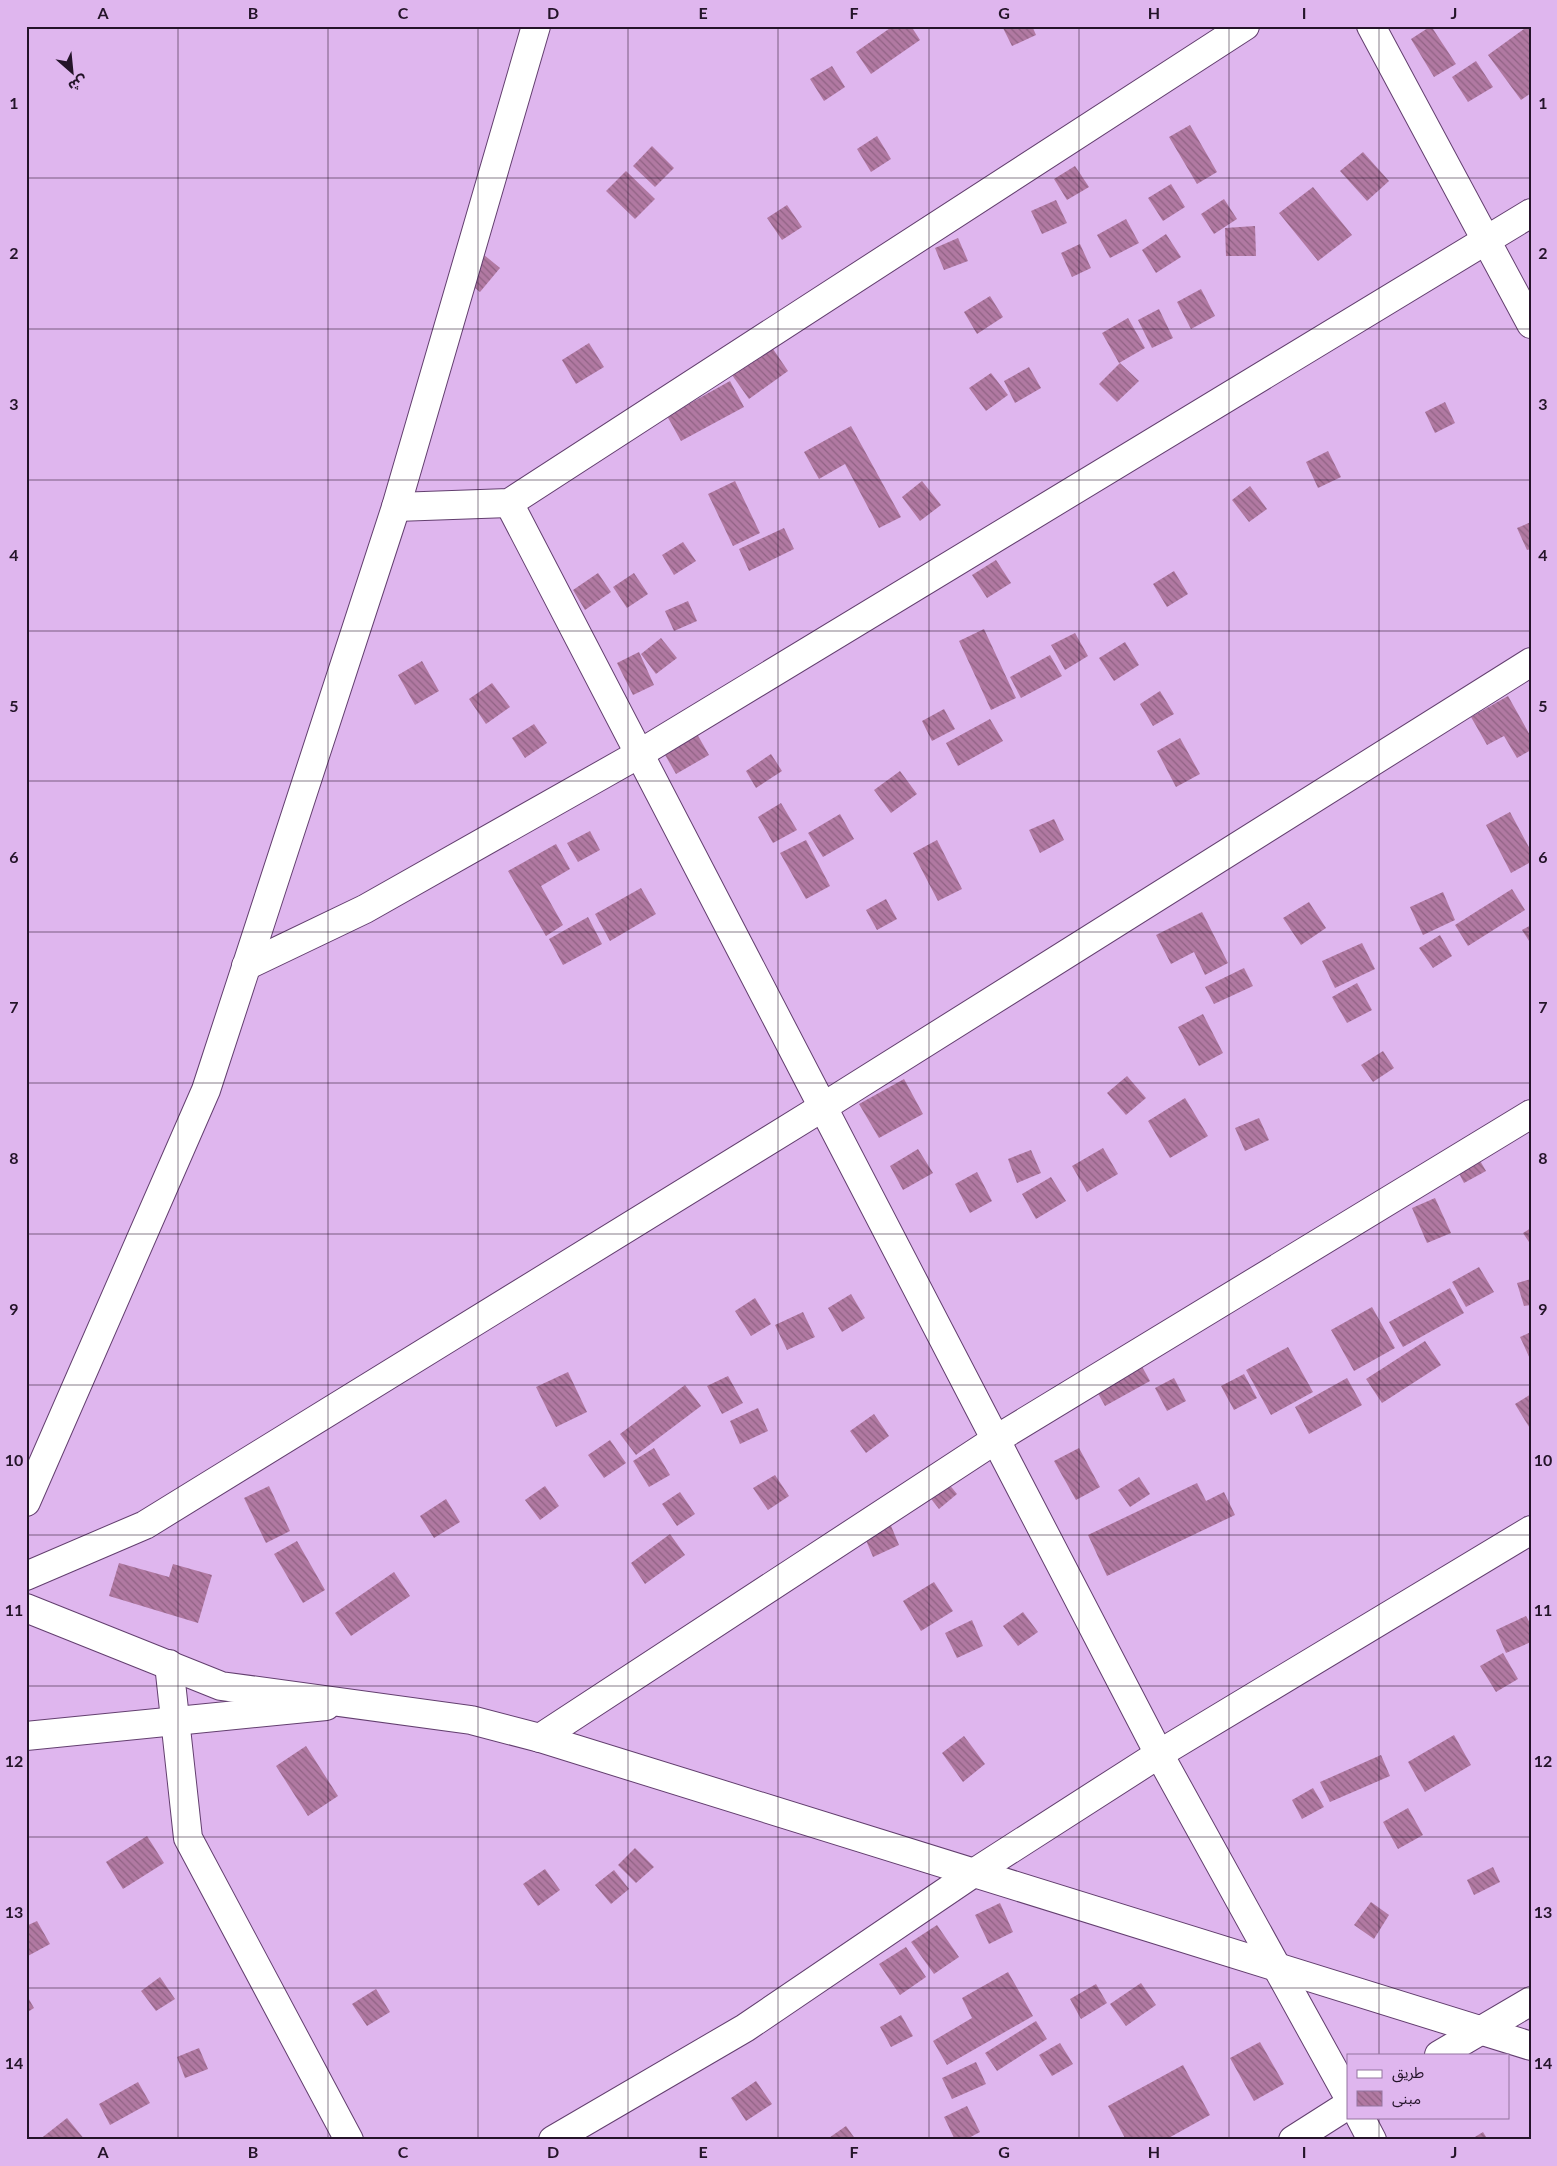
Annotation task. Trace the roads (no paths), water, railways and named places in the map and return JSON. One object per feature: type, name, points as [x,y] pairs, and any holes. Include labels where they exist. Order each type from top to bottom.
[{"type":"street","points":[[26,1502],[206,1090],[396,507],[536,26]]},
{"type":"street","points":[[396,507],[509,503],[1245,26]]},
{"type":"street","points":[[1370,26],[1531,324]]},
{"type":"street","points":[[246,966],[365,909],[639,754],[1531,213]]},
{"type":"street","points":[[509,503],[1159,1754],[1347,2094]]},
{"type":"street","points":[[26,1576],[145,1525],[822,1107],[1531,662]]},
{"type":"street","points":[[540,1738],[995,1440],[1531,1114]]},
{"type":"street","points":[[554,2140],[745,2028],[972,1874],[1159,1754],[1531,1530]]},
{"type":"street","points":[[26,1608],[222,1686],[471,1720],[540,1738],[972,1874],[1531,2046]]},
{"type":"street","points":[[169,1664],[188,1838],[350,2140]]},
{"type":"street","points":[[26,1736],[347,1704]]},
{"type":"street","points":[[1441,2054],[1531,2001]]},
{"type":"street","points":[[1293,2140],[1347,2106]]},
{"type":"street","points":[[1361,2118],[1372,2140]]}]
